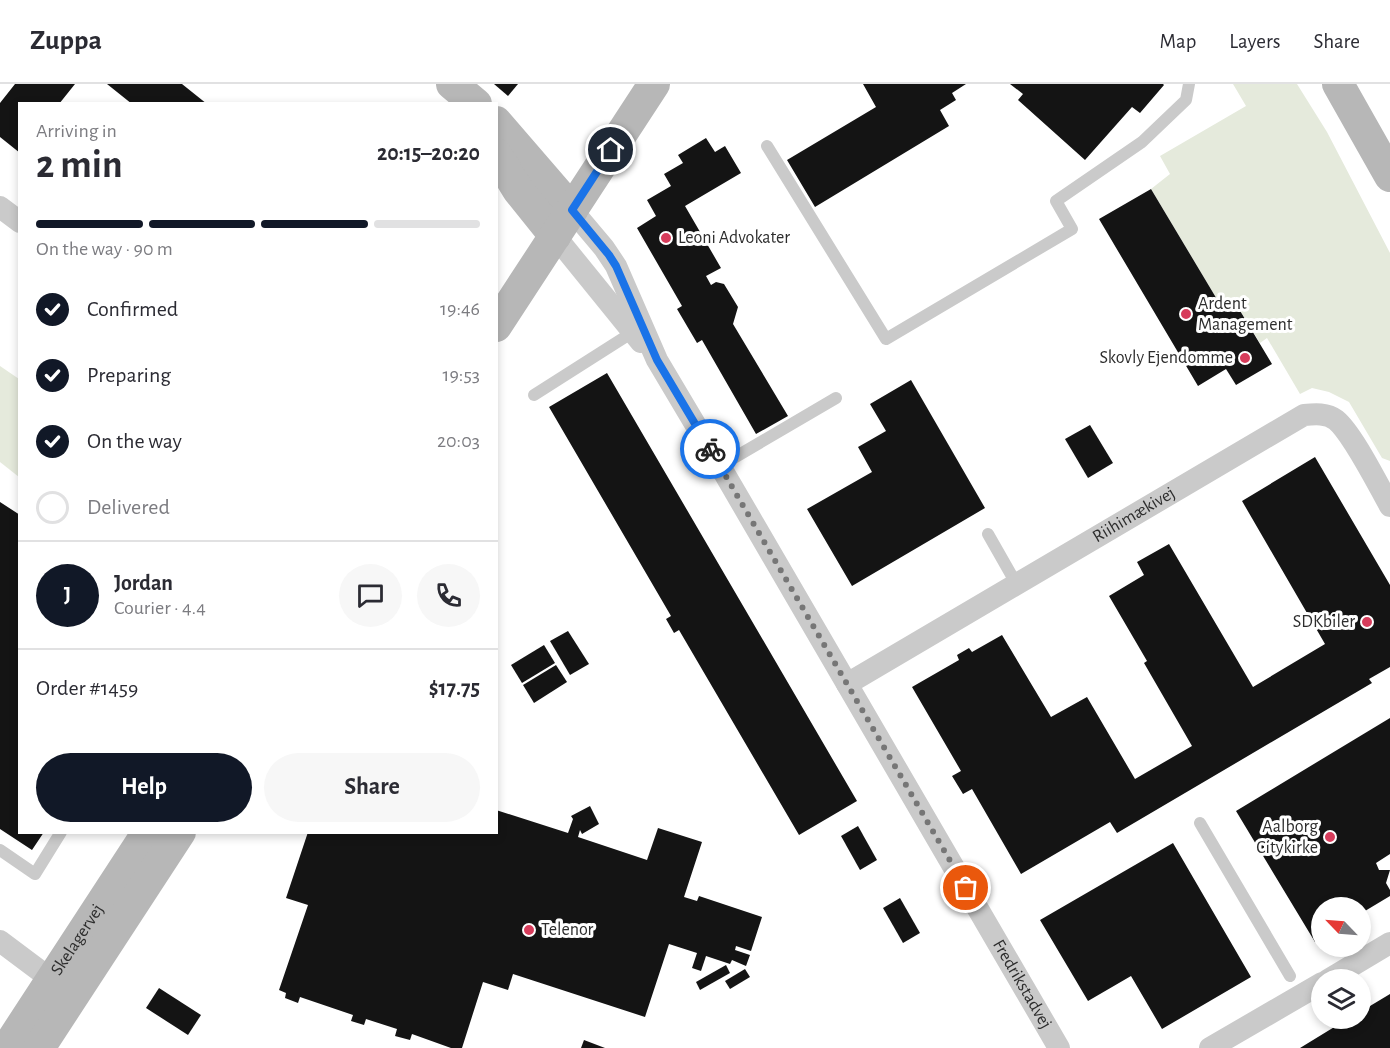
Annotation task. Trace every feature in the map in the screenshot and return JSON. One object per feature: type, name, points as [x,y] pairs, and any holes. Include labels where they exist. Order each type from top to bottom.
[{"type":"street","points":[[498,323],[654,84]]},
{"type":"street","points":[[1338,84],[1390,176]]},
{"type":"street","points":[[498,124],[572,210]]},
{"type":"street","points":[[498,157],[518,190],[555,236]]},
{"type":"street","points":[[0,207],[18,220]]},
{"type":"street","name":"Fredrikstadvej","points":[[572,210],[616,266],[657,360],[1059,1048]]},
{"type":"street","name":"Fredrikstadvej","points":[[555,236],[657,360]]},
{"type":"street","name":"Riihimækivej","points":[[847,684],[1304,415],[1320,413],[1335,419],[1346,431],[1390,506]]},
{"type":"street","name":"Skelagervej","points":[[39,1048],[63,988],[147,834]]},
{"type":"street","name":"Skelagervej","points":[[7,1048],[63,988],[178,834]]},
{"type":"street","points":[[0,941],[63,988]]},
{"type":"street","points":[[1346,969],[1390,943]]},
{"type":"street","points":[[1210,1048],[1311,989]]},
{"type":"lane","points":[[767,146],[886,339],[1072,229],[1056,201],[1142,142],[1186,100],[1189,84]]},
{"type":"lane","points":[[534,394],[633,332]]},
{"type":"lane","points":[[720,466],[836,398]]},
{"type":"lane","points":[[988,534],[1017,585]]},
{"type":"lane","points":[[1200,823],[1290,976]]},
{"type":"lane","points":[[0,849],[35,874],[60,834]]},
{"type":"shaded area","points":[[1233,84],[1297,84],[1327,132],[1390,253],[1390,461],[1382,458],[1349,402],[1329,392],[1312,388],[1300,394],[1267,338],[1260,343],[1233,299],[1221,306],[1151,189],[1170,174],[1160,156],[1246,106]]},
{"type":"shaded area","points":[[0,366],[18,378],[18,476],[0,462]]},
{"type":"building","points":[[15,84],[75,84],[61,102],[18,102],[18,151],[0,137],[0,103]]},
{"type":"building","points":[[107,84],[182,84],[204,102],[130,102]]},
{"type":"building","points":[[494,84],[518,84],[508,96]]},
{"type":"building","points":[[863,84],[966,84],[952,93],[956,100],[940,110],[949,126],[815,207],[787,160],[876,107]]},
{"type":"building","points":[[1010,84],[1164,85],[1140,113],[1132,107],[1085,160],[1018,100],[1023,94]]},
{"type":"building","points":[[706,138],[715,152],[725,146],[741,173],[685,206],[721,268],[706,276],[711,285],[716,282],[724,284],[738,307],[733,324],[788,416],[756,434],[702,340],[697,343],[677,309],[682,306],[637,228],[656,216],[647,200],[671,186],[664,174],[683,163],[678,155]]},
{"type":"building","points":[[1151,189],[1221,306],[1233,299],[1272,364],[1236,385],[1226,369],[1198,386],[1099,219]]},
{"type":"building","points":[[607,373],[857,801],[799,835],[679,630],[674,633],[666,619],[671,616],[549,407]]},
{"type":"building","points":[[911,380],[985,508],[852,586],[807,509],[872,472],[858,447],[886,431],[870,404]]},
{"type":"building","points":[[1090,425],[1113,463],[1088,478],[1065,439]]},
{"type":"building","points":[[1315,457],[1390,585],[1390,667],[1369,679],[1372,683],[1117,833],[1110,822],[1021,874],[972,789],[963,794],[952,776],[961,771],[912,687],[959,660],[957,655],[969,648],[972,652],[1002,635],[1051,717],[1087,697],[1135,779],[1192,746],[1144,663],[1147,661],[1109,596],[1144,575],[1137,562],[1169,544],[1253,687],[1325,644],[1242,501]]},
{"type":"building","points":[[0,502],[18,514],[18,834],[43,834],[32,850],[0,829]]},
{"type":"building","points":[[568,631],[589,664],[570,675],[550,641]]},
{"type":"building","points":[[544,645],[555,663],[522,683],[511,665]]},
{"type":"building","points":[[556,665],[567,682],[534,703],[523,685]]},
{"type":"building","points":[[1390,718],[1390,854],[1376,863],[1379,870],[1390,870],[1386,883],[1390,896],[1371,907],[1371,897],[1311,897],[1311,935],[1236,811]]},
{"type":"building","name":"Telenor","points":[[590,806],[599,824],[582,834],[580,830],[578,837],[647,860],[658,828],[702,842],[684,897],[697,901],[699,896],[762,917],[751,951],[736,946],[735,950],[750,955],[746,966],[732,960],[730,964],[706,956],[701,971],[692,968],[697,953],[669,944],[645,1017],[513,974],[508,990],[483,982],[462,1048],[451,1048],[412,1034],[410,1040],[395,1036],[397,1029],[366,1019],[364,1025],[351,1021],[353,1015],[300,997],[298,1003],[285,998],[286,993],[279,990],[308,905],[286,898],[307,834],[498,834],[498,811],[568,833],[573,819],[571,816]]},
{"type":"building","points":[[858,826],[877,860],[860,870],[841,836]]},
{"type":"building","points":[[1173,843],[1251,977],[1162,1029],[1131,976],[1088,1001],[1040,920]]},
{"type":"building","points":[[900,898],[920,933],[903,943],[883,908]]},
{"type":"building","points":[[726,965],[730,973],[700,990],[696,982]]},
{"type":"building","points":[[745,969],[750,977],[730,989],[725,981]]},
{"type":"building","points":[[159,988],[201,1015],[188,1035],[146,1008]]},
{"type":"building","points":[[1390,994],[1390,1048],[1300,1048],[1331,1029],[1371,1029],[1371,1005]]},
{"type":"building","points":[[584,1040],[605,1048],[581,1048]]},
{"type":"way so far","points":[[710,449],[966,888]]},
{"type":"place","name":"Leoni Advokater","points":[[666,238]]},
{"type":"place","name":"Ardent Management","points":[[1186,314]]},
{"type":"place","name":"Skovly Ejendomme","points":[[1245,358]]},
{"type":"place","name":"SDKbiler","points":[[1367,622]]},
{"type":"place","name":"Aalborg Citykirke","points":[[1330,837]]},
{"type":"place","name":"Telenor","points":[[529,930]]},
{"type":"route","points":[[611,150],[572,210],[616,266],[657,360],[710,449]]}]
